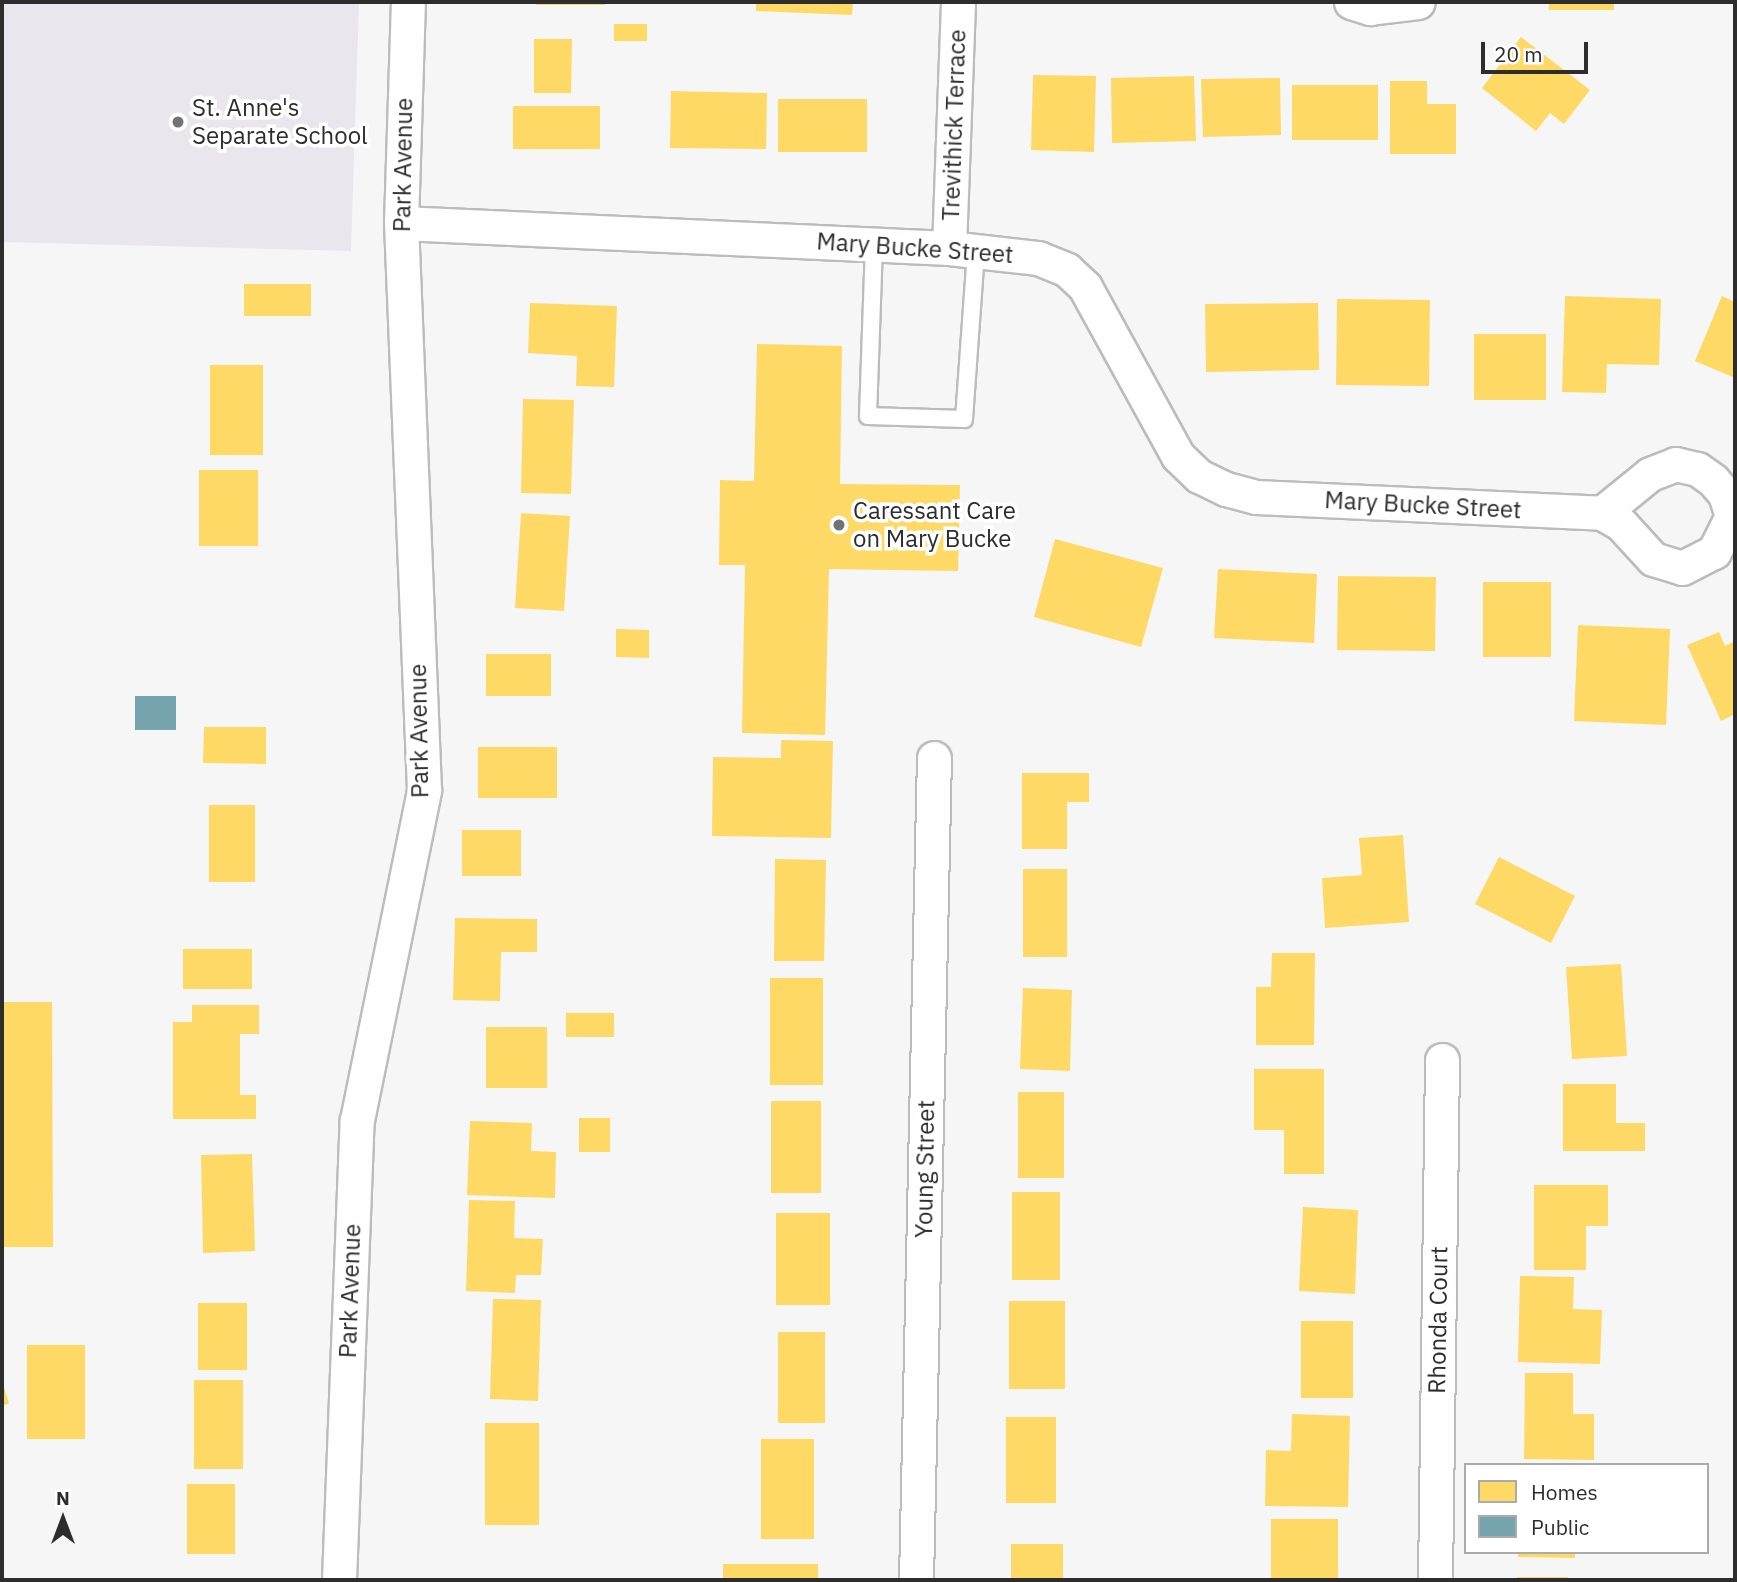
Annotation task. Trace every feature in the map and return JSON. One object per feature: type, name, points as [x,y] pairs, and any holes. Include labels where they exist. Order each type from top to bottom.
[{"type":"street","name":"Park Avenue","points":[[339,1580],[357,1120],[424,790],[401,223],[408,2]]},
{"type":"street","name":"Trevithick Terrace","points":[[958,2],[962,249]]},
{"type":"street","points":[[1351,2],[1370,8],[1418,2]]},
{"type":"street","name":"Mary Bucke Street","points":[[401,223],[874,244],[962,249],[1038,258],[1067,270],[1085,287],[1178,456],[1199,476],[1226,489],[1256,497],[1602,513]]},
{"type":"street","name":"Young Street","points":[[916,1580],[934,758]]},
{"type":"street","name":"Rhonda Court","points":[[1434,1580],[1442,1060]]},
{"type":"lane","points":[[874,244],[868,416],[964,419],[962,249]]},
{"type":"shaded area","name":"St. Anne's Separate School","points":[[2,2],[359,2],[351,251],[2,242]]},
{"type":"building: Homes","points":[[536,2],[605,2],[605,5],[536,5]]},
{"type":"building: Homes","points":[[756,2],[853,2],[852,15],[756,11]]},
{"type":"building: Homes","points":[[1549,2],[1614,2],[1614,10],[1549,10]]},
{"type":"building: Homes","points":[[614,24],[647,24],[647,41],[614,41]]},
{"type":"building: Homes","points":[[1521,37],[1590,90],[1564,124],[1550,113],[1536,131],[1482,88]]},
{"type":"building: Homes","points":[[534,39],[572,39],[571,93],[534,93]]},
{"type":"building: Homes","points":[[1033,75],[1096,76],[1094,152],[1031,150]]},
{"type":"building: Homes","points":[[1194,76],[1196,141],[1112,143],[1111,78]]},
{"type":"building: Homes","points":[[1280,78],[1281,135],[1203,137],[1201,79]]},
{"type":"building: Homes","points":[[1390,81],[1427,81],[1427,104],[1456,104],[1456,154],[1390,154]]},
{"type":"building: Homes","points":[[1292,85],[1378,85],[1378,140],[1292,140]]},
{"type":"building: Homes","points":[[671,91],[767,93],[766,149],[670,148]]},
{"type":"building: Homes","points":[[778,99],[867,99],[867,152],[778,152]]},
{"type":"building: Homes","points":[[513,106],[600,106],[600,149],[513,149]]},
{"type":"building: Homes","points":[[244,284],[311,284],[311,316],[244,316]]},
{"type":"building: Homes","points":[[1565,296],[1661,299],[1659,365],[1607,364],[1606,393],[1562,392]]},
{"type":"building: Homes","points":[[1722,296],[1735,302],[1735,378],[1695,361]]},
{"type":"building: Homes","points":[[1337,299],[1430,300],[1429,386],[1336,385]]},
{"type":"building: Homes","points":[[530,303],[617,306],[614,387],[576,386],[577,356],[528,353]]},
{"type":"building: Homes","points":[[1318,303],[1319,370],[1206,372],[1205,304]]},
{"type":"building: Homes","points":[[1474,334],[1546,334],[1546,400],[1474,400]]},
{"type":"building: Homes","name":"Caressant Care on Mary Bucke","points":[[757,344],[842,346],[840,484],[960,485],[958,571],[829,569],[825,735],[742,733],[745,565],[719,565],[720,480],[754,481]]},
{"type":"building: Homes","points":[[210,365],[263,365],[263,455],[210,455]]},
{"type":"building: Homes","points":[[523,399],[574,400],[571,494],[521,493]]},
{"type":"building: Homes","points":[[199,470],[258,470],[258,546],[199,546]]},
{"type":"building: Homes","points":[[521,513],[570,516],[564,611],[515,608]]},
{"type":"building: Homes","points":[[1055,539],[1163,568],[1141,647],[1034,617]]},
{"type":"building: Homes","points":[[1218,569],[1317,574],[1314,643],[1214,638]]},
{"type":"building: Homes","points":[[1338,576],[1436,577],[1435,651],[1337,650]]},
{"type":"building: Homes","points":[[1483,582],[1551,582],[1551,657],[1483,657]]},
{"type":"building: Homes","points":[[1578,625],[1670,629],[1666,725],[1574,721]]},
{"type":"building: Homes","points":[[616,629],[649,630],[649,658],[616,657]]},
{"type":"building: Homes","points":[[1719,632],[1725,646],[1735,641],[1735,714],[1721,721],[1687,645]]},
{"type":"building: Homes","points":[[486,654],[551,654],[551,696],[486,696]]},
{"type":"building: Homes","points":[[204,727],[266,727],[266,764],[203,763]]},
{"type":"building: Homes","points":[[781,740],[833,741],[831,838],[712,836],[713,757],[781,758]]},
{"type":"building: Homes","points":[[478,747],[557,747],[557,798],[478,798]]},
{"type":"building: Homes","points":[[1022,773],[1089,773],[1089,802],[1067,802],[1067,849],[1022,849]]},
{"type":"building: Homes","points":[[209,805],[255,805],[255,882],[209,882]]},
{"type":"building: Homes","points":[[462,830],[521,830],[521,876],[462,876]]},
{"type":"building: Homes","points":[[1403,835],[1409,922],[1325,928],[1322,878],[1362,875],[1359,838]]},
{"type":"building: Homes","points":[[1499,857],[1575,896],[1551,943],[1475,904]]},
{"type":"building: Homes","points":[[775,859],[826,860],[824,961],[774,961]]},
{"type":"building: Homes","points":[[1023,869],[1067,869],[1067,957],[1023,957]]},
{"type":"building: Homes","points":[[455,918],[537,919],[537,952],[501,952],[500,1001],[453,1000]]},
{"type":"building: Homes","points":[[183,949],[252,949],[252,989],[183,989]]},
{"type":"building: Homes","points":[[1272,953],[1315,953],[1314,1045],[1256,1045],[1256,987],[1271,987]]},
{"type":"building: Homes","points":[[1621,964],[1627,1056],[1572,1059],[1566,967]]},
{"type":"building: Homes","points":[[770,978],[823,978],[823,1085],[770,1085]]},
{"type":"building: Homes","points":[[1023,988],[1072,990],[1070,1071],[1020,1069]]},
{"type":"building: Homes","points":[[2,1002],[52,1002],[53,1247],[2,1247]]},
{"type":"building: Homes","points":[[192,1005],[259,1005],[259,1034],[240,1034],[240,1095],[256,1095],[256,1119],[173,1119],[173,1022],[192,1022]]},
{"type":"building: Homes","points":[[566,1013],[614,1013],[614,1037],[566,1037]]},
{"type":"building: Homes","points":[[486,1027],[547,1027],[547,1088],[486,1088]]},
{"type":"building: Homes","points":[[1254,1069],[1324,1069],[1324,1174],[1284,1174],[1284,1130],[1254,1130]]},
{"type":"building: Homes","points":[[1563,1084],[1616,1084],[1616,1123],[1645,1123],[1645,1151],[1563,1151]]},
{"type":"building: Homes","points":[[1018,1092],[1064,1092],[1064,1178],[1018,1178]]},
{"type":"building: Homes","points":[[771,1101],[821,1101],[821,1193],[771,1193]]},
{"type":"building: Homes","points":[[579,1118],[610,1118],[610,1152],[579,1152]]},
{"type":"building: Homes","points":[[470,1121],[532,1123],[531,1151],[556,1152],[555,1198],[467,1195]]},
{"type":"building: Homes","points":[[252,1154],[255,1251],[203,1253],[201,1155]]},
{"type":"building: Homes","points":[[1534,1185],[1608,1185],[1608,1226],[1586,1226],[1586,1270],[1534,1270]]},
{"type":"building: Homes","points":[[1012,1192],[1060,1192],[1060,1280],[1012,1280]]},
{"type":"building: Homes","points":[[469,1200],[515,1201],[514,1238],[543,1239],[541,1275],[516,1275],[515,1293],[466,1291]]},
{"type":"building: Homes","points":[[1303,1207],[1358,1210],[1355,1294],[1299,1291]]},
{"type":"building: Homes","points":[[776,1213],[830,1213],[830,1305],[776,1305]]},
{"type":"building: Homes","points":[[1520,1276],[1574,1277],[1573,1309],[1602,1310],[1600,1364],[1518,1362]]},
{"type":"building: Homes","points":[[493,1299],[541,1300],[538,1401],[490,1399]]},
{"type":"building: Homes","points":[[1009,1301],[1065,1301],[1065,1389],[1009,1389]]},
{"type":"building: Homes","points":[[198,1303],[247,1303],[247,1370],[198,1370]]},
{"type":"building: Homes","points":[[1301,1321],[1353,1321],[1353,1398],[1301,1398]]},
{"type":"building: Homes","points":[[778,1332],[825,1332],[825,1423],[778,1423]]},
{"type":"building: Homes","points":[[27,1345],[85,1345],[85,1439],[27,1439]]},
{"type":"building: Homes","points":[[1525,1373],[1573,1373],[1573,1414],[1594,1414],[1594,1460],[1524,1459]]},
{"type":"building: Homes","points":[[2,1380],[9,1404],[2,1405]]},
{"type":"building: Homes","points":[[194,1380],[243,1380],[243,1469],[194,1469]]},
{"type":"building: Homes","points":[[1292,1414],[1350,1416],[1348,1507],[1265,1506],[1266,1450],[1291,1451]]},
{"type":"building: Homes","points":[[1006,1417],[1056,1417],[1056,1503],[1006,1503]]},
{"type":"building: Homes","points":[[485,1423],[539,1423],[539,1525],[485,1525]]},
{"type":"building: Homes","points":[[761,1439],[814,1439],[814,1539],[761,1539]]},
{"type":"building: Homes","points":[[187,1484],[235,1484],[235,1554],[187,1554]]},
{"type":"building: Homes","points":[[1271,1519],[1338,1519],[1338,1580],[1271,1580]]},
{"type":"building: Homes","points":[[1011,1544],[1063,1544],[1063,1580],[1011,1580]]},
{"type":"building: Homes","points":[[1518,1554],[1575,1554],[1575,1558],[1518,1557]]},
{"type":"building: Homes","points":[[723,1564],[818,1564],[818,1580],[723,1580]]},
{"type":"building: Homes","points":[[1517,1577],[1568,1577],[1568,1580],[1517,1580]]},
{"type":"building: Public","points":[[135,696],[176,696],[176,730],[135,730]]},
{"type":"place","name":"St. Anne's Separate School","points":[[178,122]]},
{"type":"place","name":"Caressant Care on Mary Bucke","points":[[839,525]]}]
